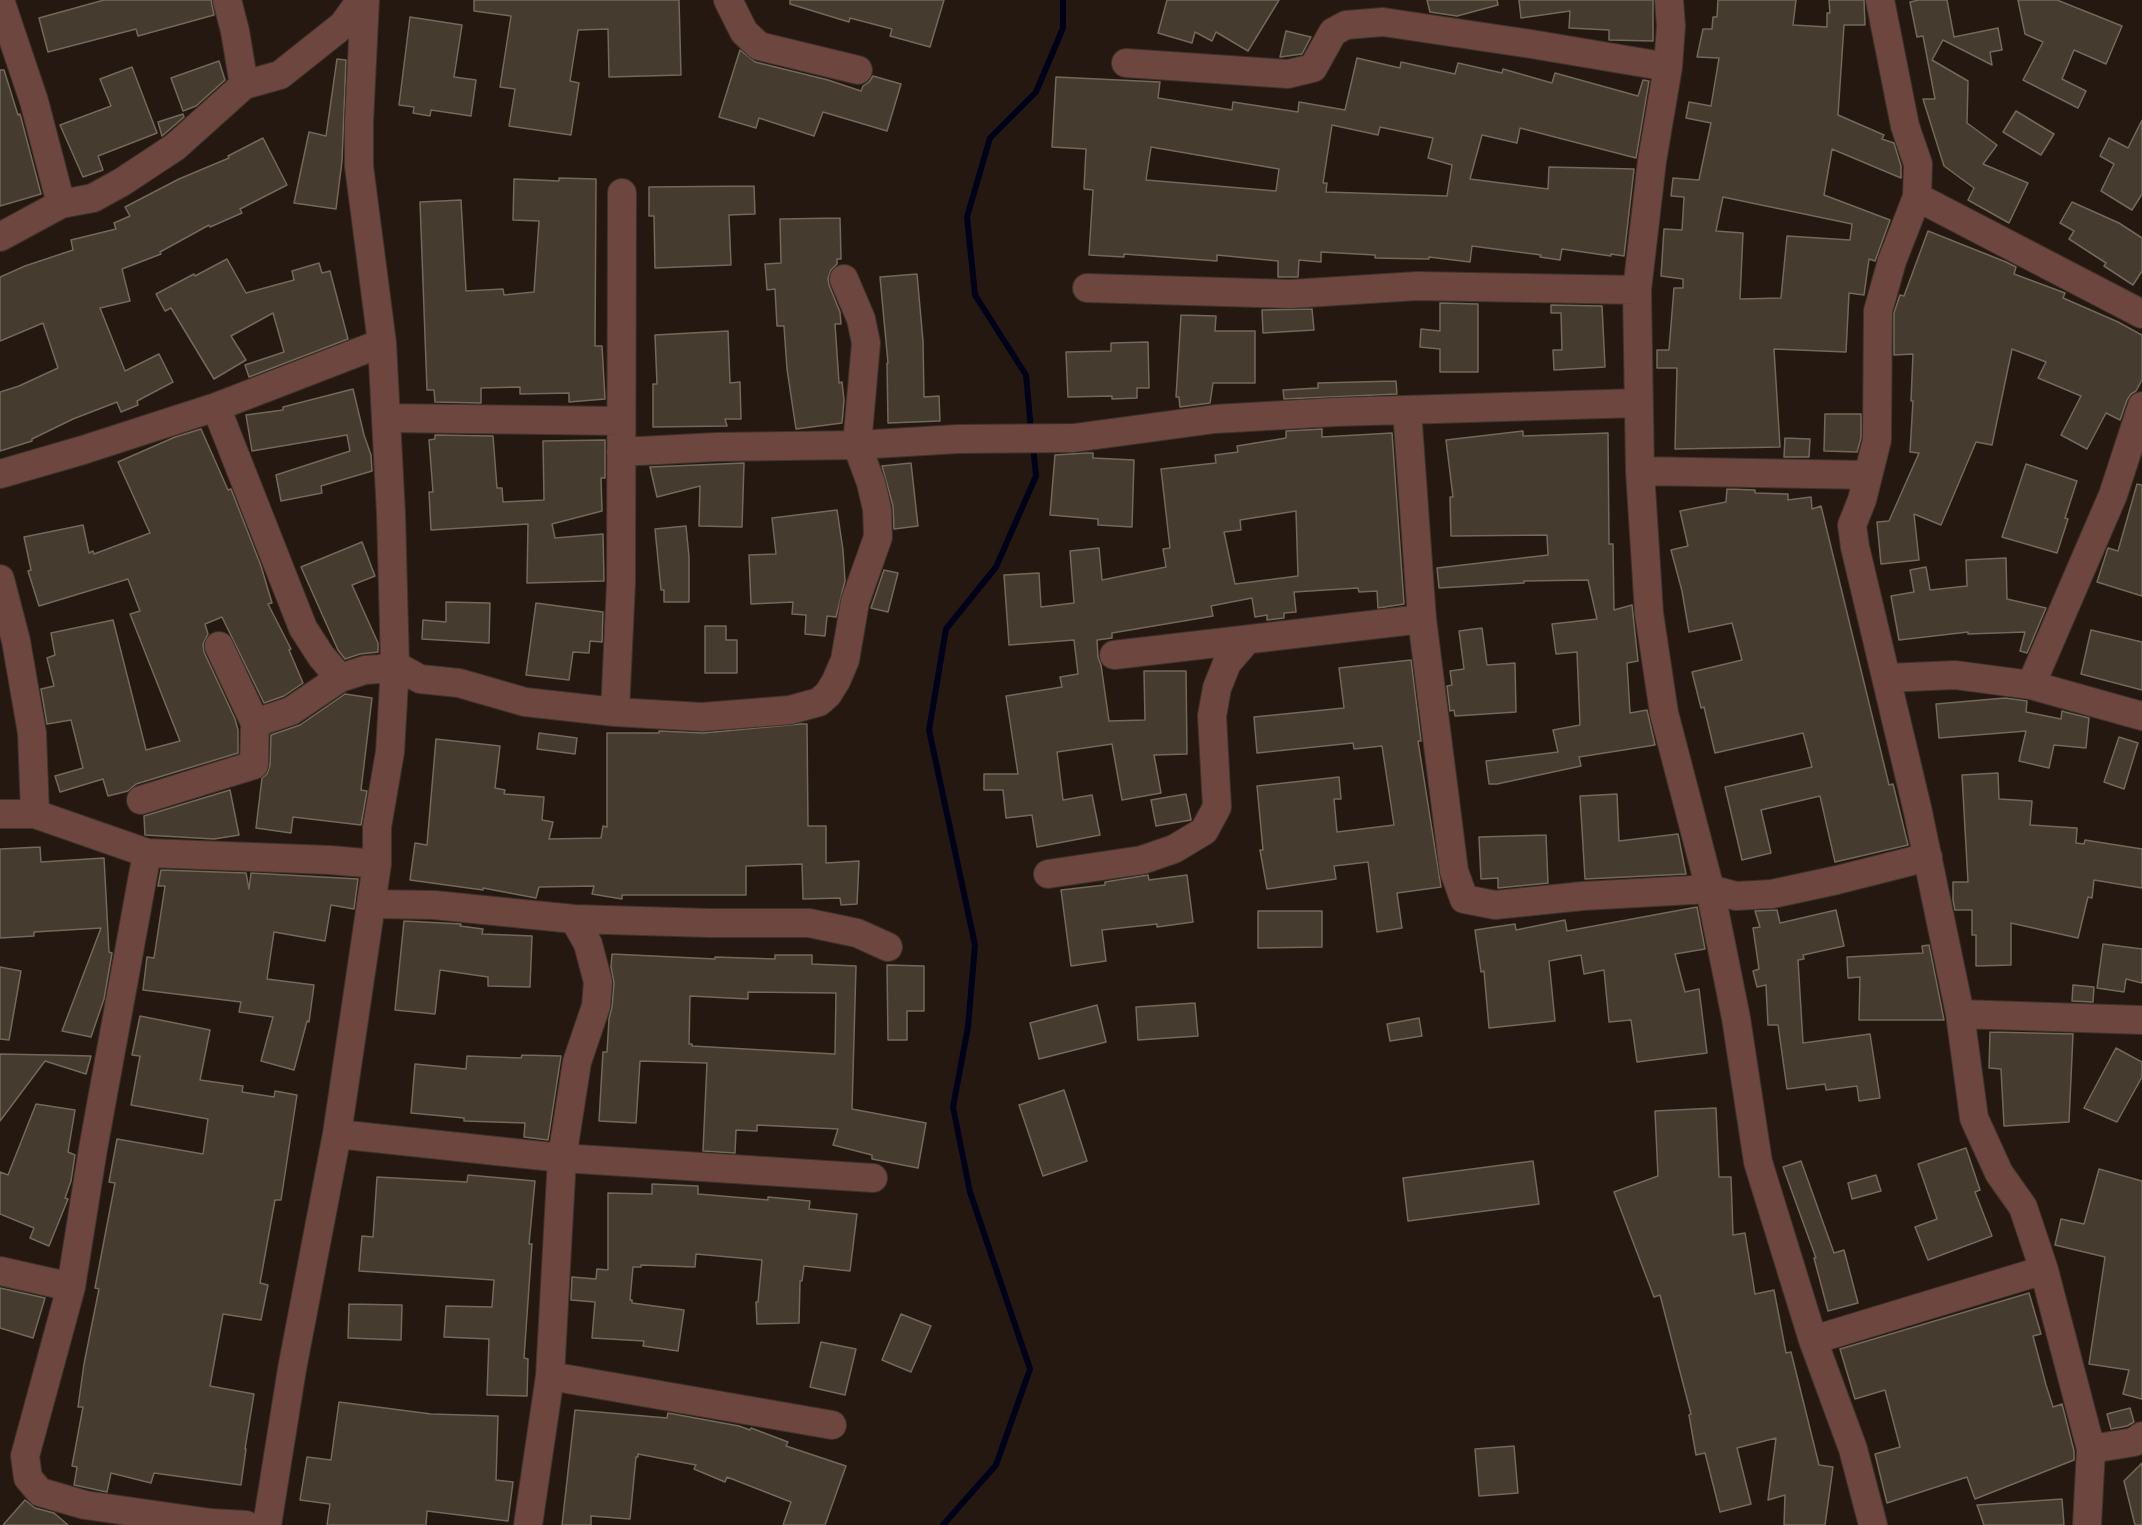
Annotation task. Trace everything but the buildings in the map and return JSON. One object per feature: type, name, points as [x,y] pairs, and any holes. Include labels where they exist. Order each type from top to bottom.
[{"type":"street","points":[[0,0],[34,101],[61,204]]},
{"type":"street","points":[[227,0],[244,85]]},
{"type":"street","points":[[0,237],[61,204],[93,198],[122,182],[175,147],[244,85],[280,75],[344,25],[363,0]]},
{"type":"street","points":[[267,1525],[292,1369],[337,1134],[354,1010],[372,904],[377,864],[377,827],[390,752],[395,664],[386,418],[382,343],[359,166],[363,0]]},
{"type":"street","points":[[728,0],[744,32],[759,46],[858,70]]},
{"type":"street","points":[[1669,0],[1671,26],[1668,67],[1652,161],[1637,290],[1640,471],[1649,613],[1664,713],[1710,889],[1736,1018],[1758,1162],[1813,1340],[1853,1449],[1873,1525]]},
{"type":"street","points":[[1880,0],[1905,126],[1918,164],[1917,197],[1892,261],[1878,311],[1877,440],[1862,500],[1852,525],[1928,856],[1960,1014],[1974,1118],[1999,1173],[2023,1208],[2044,1270],[2091,1449],[2087,1525]]},
{"type":"street","points":[[1126,63],[1288,74],[1313,68],[1334,32],[1346,25],[1383,22],[1668,67]]},
{"type":"street","points":[[615,712],[621,583],[622,193]]},
{"type":"street","points":[[1917,197],[2142,314]]},
{"type":"street","points":[[255,723],[291,711],[340,678],[395,664],[420,679],[459,683],[525,702],[615,712],[702,717],[730,716],[807,706],[819,702],[828,694],[836,681],[844,660],[855,603],[878,537],[877,509],[857,445],[866,343],[861,319],[843,279]]},
{"type":"street","points":[[1087,288],[1291,294],[1417,286],[1637,290]]},
{"type":"street","points":[[0,474],[216,407],[382,343]]},
{"type":"street","points":[[621,452],[716,447],[857,445],[958,439],[1074,438],[1215,419],[1336,412],[1639,403]]},
{"type":"street","points":[[2031,686],[2113,495],[2142,406]]},
{"type":"street","points":[[216,407],[303,628],[321,656],[340,678]]},
{"type":"street","points":[[1407,410],[1422,619],[1454,872],[1464,899],[1495,905],[1583,896],[1710,889],[1736,896],[1772,894],[1928,856]]},
{"type":"street","points":[[386,418],[620,421]]},
{"type":"street","points":[[1640,471],[1868,475]]},
{"type":"street","points":[[0,579],[16,641],[32,733],[35,814]]},
{"type":"street","points":[[1114,655],[1422,619]]},
{"type":"street","points":[[1048,874],[1142,860],[1174,849],[1204,831],[1217,807],[1212,716],[1217,688],[1227,663],[1246,641]]},
{"type":"street","points":[[141,800],[254,765],[255,723],[219,646]]},
{"type":"street","points":[[1887,678],[1955,675],[2031,686],[2142,716]]},
{"type":"street","points":[[0,814],[35,814],[147,853],[377,864]]},
{"type":"street","points":[[147,853],[93,1149],[71,1287],[25,1456],[28,1479],[40,1492],[85,1504],[211,1523],[246,1525]]},
{"type":"street","points":[[372,904],[434,905],[574,919],[709,923],[809,922],[857,933],[888,946]]},
{"type":"street","points":[[528,1525],[550,1376],[562,1158],[576,1071],[596,1006],[598,982],[588,944],[574,919]]},
{"type":"street","points":[[1960,1014],[2142,1020]]},
{"type":"street","points":[[337,1134],[562,1158],[873,1178]]},
{"type":"street","points":[[1813,1340],[2044,1270]]},
{"type":"street","points":[[0,1271],[71,1287]]},
{"type":"street","points":[[550,1376],[832,1425]]},
{"type":"street","points":[[2091,1449],[2134,1442],[2142,1436]]},
{"type":"waterway","points":[[1031,430],[1026,375],[975,295],[967,217],[990,138],[1036,92],[1063,28],[1063,0]]},
{"type":"waterway","points":[[943,1525],[996,1465],[1030,1369],[970,1192],[953,1107],[968,1027],[975,945],[929,730],[946,629],[996,567],[1036,476],[1033,446]]}]
